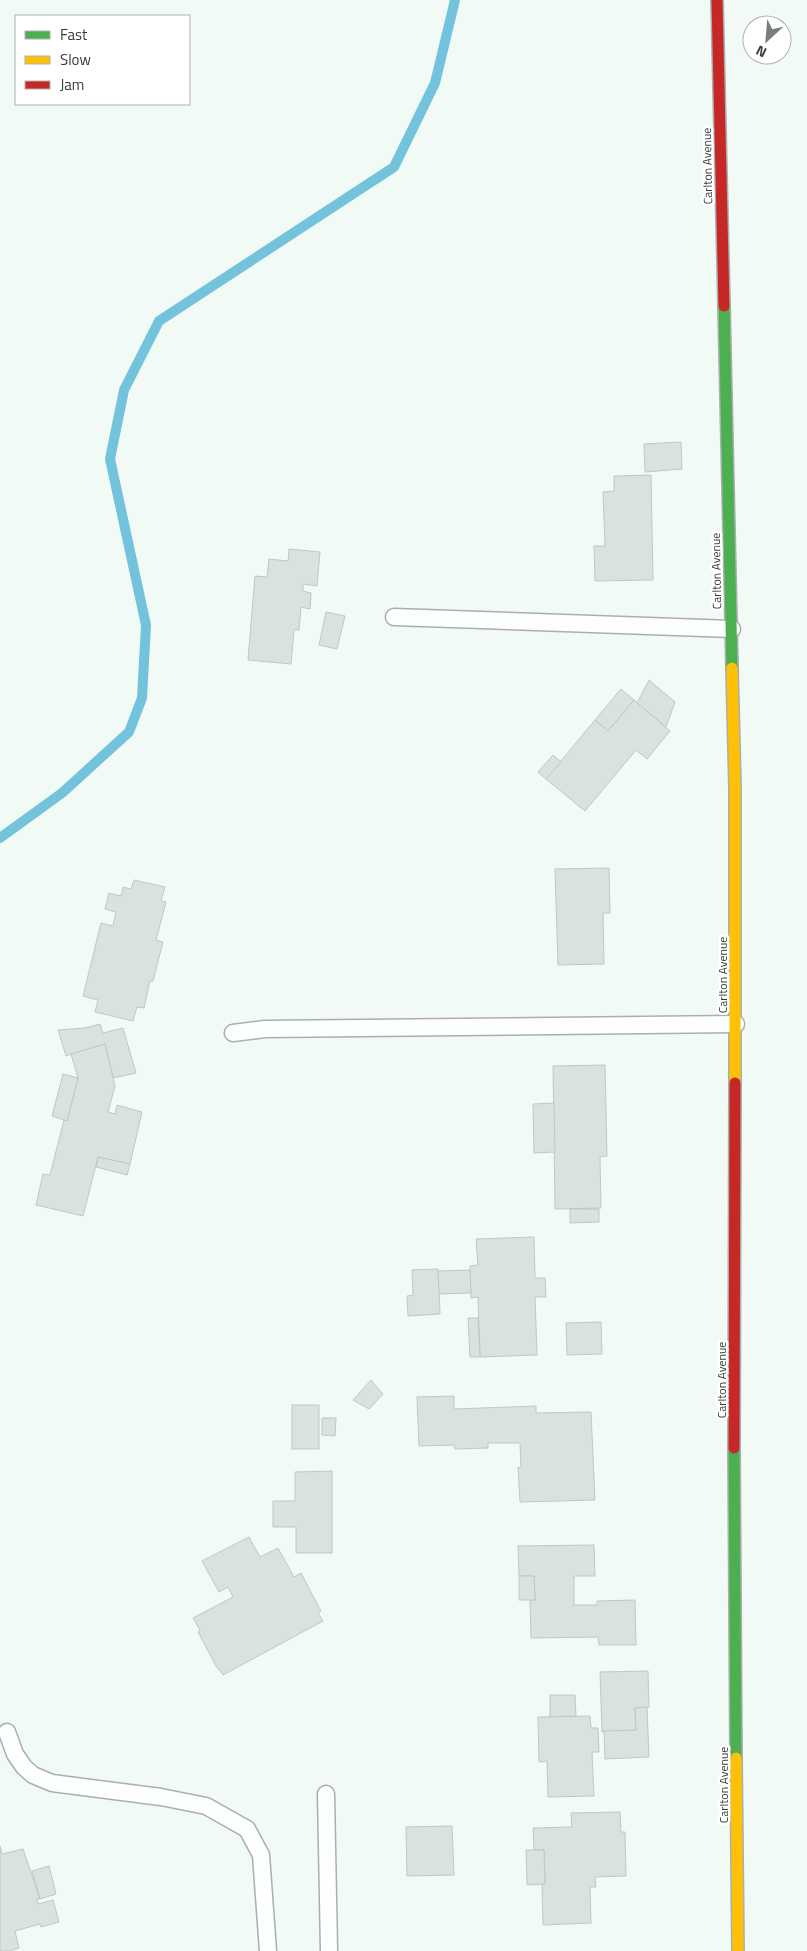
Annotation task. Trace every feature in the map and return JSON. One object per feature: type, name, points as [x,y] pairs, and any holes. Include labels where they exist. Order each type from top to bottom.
[{"type":"street","name":"Carlton Avenue","points":[[717,0],[735,799],[734,1515],[738,1951]]},
{"type":"lane","points":[[394,617],[732,629]]},
{"type":"lane","points":[[233,1033],[265,1029],[736,1024]]},
{"type":"lane","points":[[7,1732],[15,1754],[24,1767],[33,1775],[52,1783],[161,1797],[206,1806],[247,1830],[261,1855],[268,1951]]},
{"type":"lane","points":[[326,1794],[329,1951]]},
{"type":"building","points":[[681,442],[682,469],[645,472],[644,444]]},
{"type":"building","points":[[651,475],[653,580],[595,581],[594,546],[605,546],[603,492],[614,491],[614,476]]},
{"type":"building","points":[[289,549],[320,552],[317,586],[303,584],[303,591],[311,593],[310,609],[301,607],[299,630],[294,630],[291,664],[248,660],[255,576],[267,577],[269,559],[288,561]]},
{"type":"building","points":[[326,612],[345,616],[337,649],[319,645]]},
{"type":"building","points":[[649,680],[675,702],[666,727],[637,703]]},
{"type":"building","points":[[621,689],[634,700],[608,731],[595,720]]},
{"type":"building","points":[[634,700],[670,731],[647,759],[636,750],[585,811],[546,779],[595,720],[608,731]]},
{"type":"building","points":[[553,755],[561,762],[546,779],[538,772]]},
{"type":"building","points":[[609,868],[610,913],[603,913],[604,964],[558,965],[555,869]]},
{"type":"building","points":[[134,880],[165,887],[161,901],[166,902],[156,940],[163,942],[153,981],[150,981],[144,1008],[137,1007],[133,1021],[95,1012],[98,1000],[83,996],[101,923],[113,926],[116,912],[105,909],[109,893],[121,896],[123,887],[131,889]]},
{"type":"building","points":[[100,1024],[103,1033],[123,1028],[136,1073],[113,1078],[105,1044],[66,1056],[58,1030],[85,1028]]},
{"type":"building","points":[[105,1044],[115,1086],[108,1112],[115,1114],[117,1105],[142,1112],[130,1164],[98,1157],[83,1216],[36,1205],[43,1174],[50,1175],[64,1120],[67,1121],[78,1078],[71,1054]]},
{"type":"building","points":[[605,1065],[607,1156],[600,1157],[601,1208],[555,1209],[553,1066]]},
{"type":"building","points":[[63,1074],[78,1078],[67,1121],[52,1116]]},
{"type":"building","points":[[554,1103],[555,1152],[534,1153],[533,1104]]},
{"type":"building","points":[[98,1157],[130,1164],[127,1175],[96,1167]]},
{"type":"building","points":[[570,1209],[599,1209],[599,1222],[570,1223]]},
{"type":"building","points":[[534,1237],[535,1278],[545,1278],[546,1297],[535,1297],[537,1355],[480,1357],[478,1297],[471,1298],[470,1270],[470,1266],[478,1265],[476,1239]]},
{"type":"building","points":[[438,1269],[440,1314],[408,1316],[407,1296],[413,1295],[412,1270]]},
{"type":"building","points":[[470,1270],[471,1293],[439,1294],[438,1271]]},
{"type":"building","points":[[468,1318],[478,1318],[480,1357],[470,1357]]},
{"type":"building","points":[[601,1322],[602,1354],[567,1355],[566,1323]]},
{"type":"building","points":[[371,1380],[383,1394],[369,1409],[353,1400]]},
{"type":"building","points":[[454,1396],[454,1409],[536,1406],[536,1413],[591,1412],[595,1500],[520,1502],[518,1467],[521,1468],[520,1443],[488,1443],[488,1448],[455,1449],[454,1445],[419,1446],[417,1397]]},
{"type":"building","points":[[292,1405],[319,1405],[319,1449],[292,1449]]},
{"type":"building","points":[[322,1418],[336,1418],[335,1436],[322,1435]]},
{"type":"building","points":[[332,1471],[332,1553],[296,1553],[296,1527],[273,1527],[273,1501],[295,1501],[295,1472]]},
{"type":"building","points":[[249,1537],[260,1557],[278,1548],[294,1577],[301,1573],[321,1611],[318,1613],[323,1621],[223,1675],[216,1666],[198,1632],[200,1630],[193,1618],[233,1597],[228,1587],[219,1592],[202,1561]]},
{"type":"building","points":[[594,1545],[595,1576],[574,1576],[574,1605],[597,1605],[597,1601],[635,1600],[636,1645],[599,1645],[598,1637],[531,1638],[530,1600],[535,1600],[534,1576],[519,1576],[518,1546]]},
{"type":"building","points":[[519,1576],[534,1576],[535,1600],[519,1600]]},
{"type":"building","points":[[648,1671],[649,1707],[635,1708],[636,1730],[602,1732],[600,1672]]},
{"type":"building","points":[[550,1695],[575,1695],[576,1716],[550,1717]]},
{"type":"building","points":[[647,1707],[649,1757],[605,1759],[604,1731],[636,1730],[635,1708]]},
{"type":"building","points":[[590,1716],[591,1728],[598,1728],[599,1752],[592,1752],[594,1796],[548,1797],[547,1761],[539,1762],[538,1717]]},
{"type":"building","points":[[620,1812],[621,1832],[625,1832],[626,1876],[595,1877],[596,1887],[590,1887],[591,1923],[543,1925],[542,1884],[545,1884],[544,1850],[534,1850],[533,1828],[572,1827],[571,1813]]},
{"type":"building","points":[[452,1826],[454,1875],[407,1876],[406,1827]]},
{"type":"building","points":[[0,1846],[2,1854],[23,1849],[40,1899],[37,1899],[38,1904],[53,1900],[59,1922],[41,1927],[40,1924],[15,1931],[19,1948],[9,1951],[0,1951]]},
{"type":"building","points":[[526,1850],[544,1850],[545,1884],[527,1885]]},
{"type":"building","points":[[49,1866],[56,1894],[40,1899],[32,1871]]},
{"type":"waterway","points":[[0,838],[62,793],[129,732],[142,698],[146,625],[110,459],[124,390],[159,321],[394,167],[435,83],[455,0]]},
{"type":"traffic: fast","points":[[724,306],[732,668]]},
{"type":"traffic: fast","points":[[734,1448],[736,1758]]},
{"type":"traffic: slow","points":[[732,668],[735,789],[735,1083]]},
{"type":"traffic: slow","points":[[736,1758],[738,1951]]},
{"type":"traffic: jam","points":[[717,0],[724,306]]},
{"type":"traffic: jam","points":[[734,1448],[735,1083]]}]
